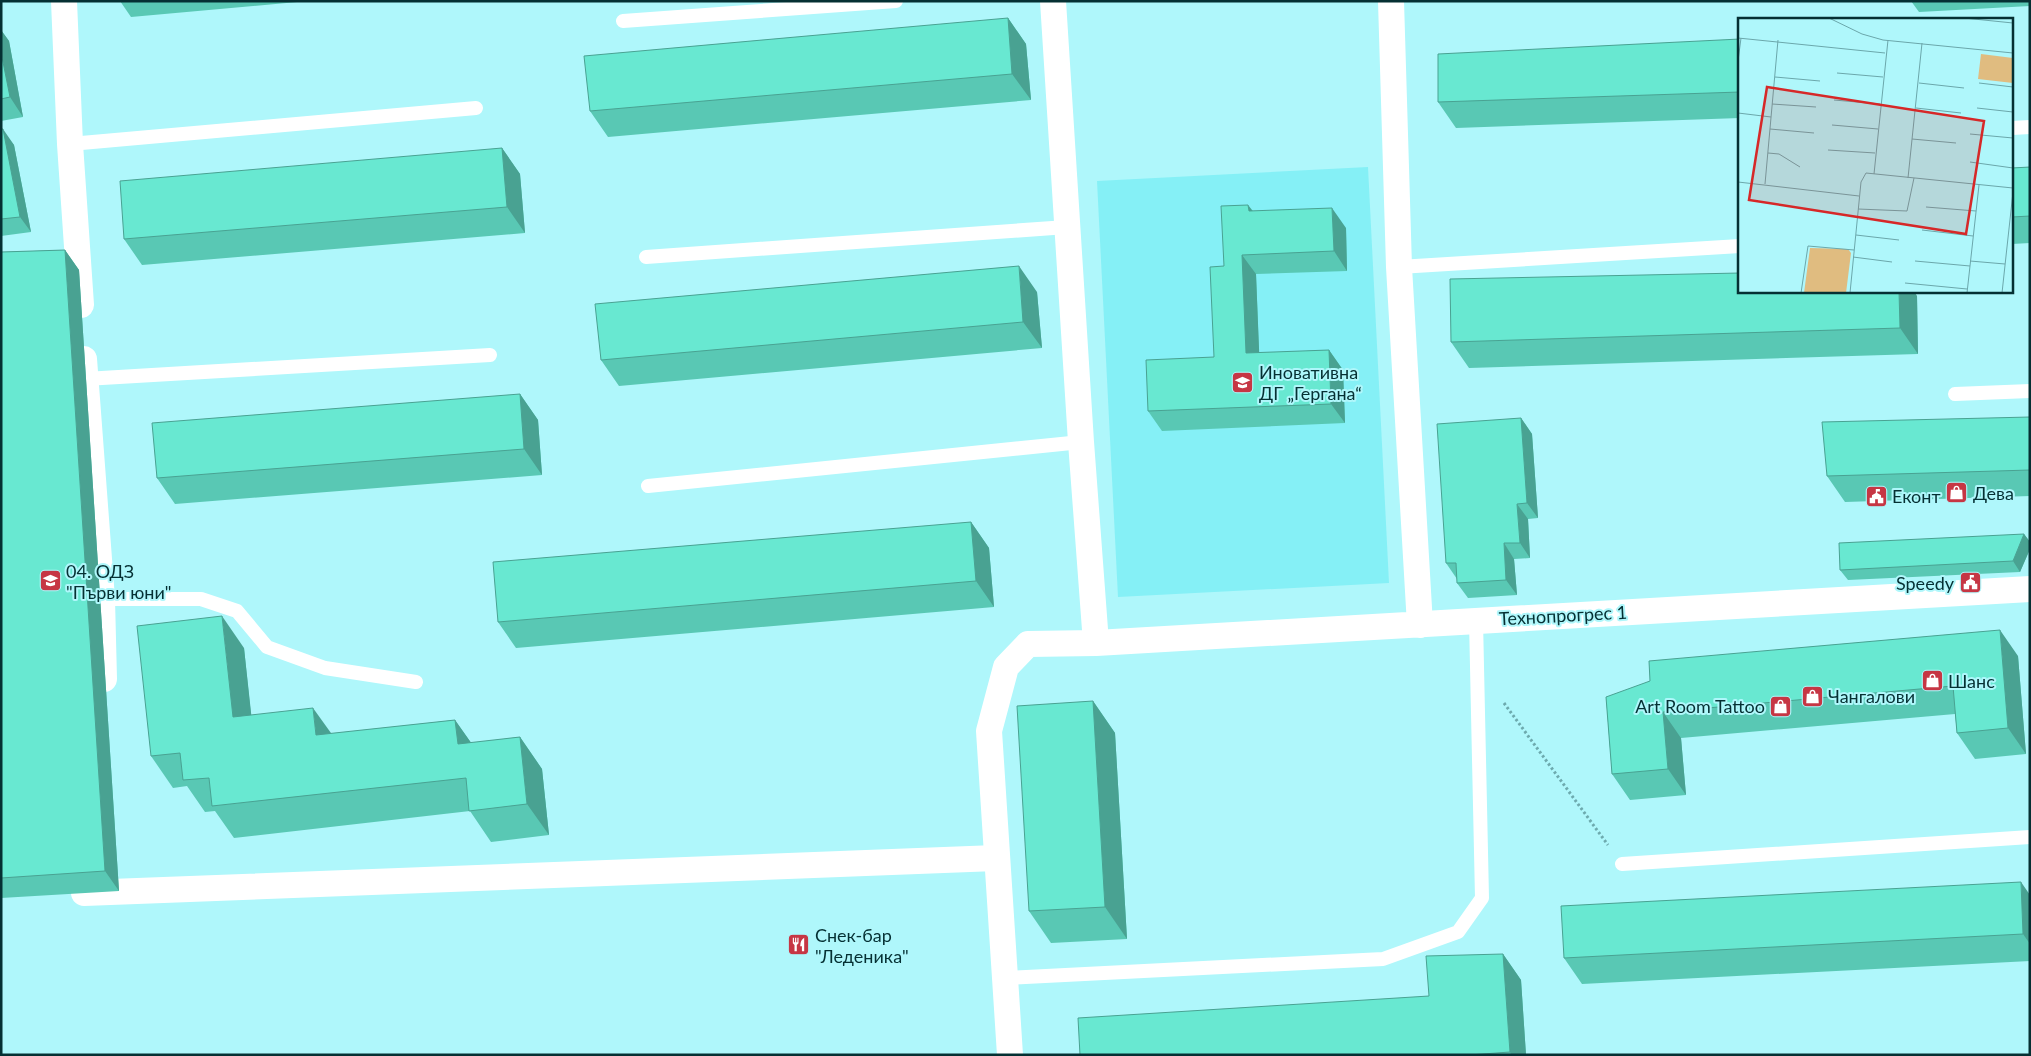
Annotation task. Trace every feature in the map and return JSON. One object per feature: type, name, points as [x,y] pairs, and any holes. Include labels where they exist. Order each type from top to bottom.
[{"type":"street","points":[[64,1],[70,144],[69,270],[83,334],[102,599],[106,702]]},
{"type":"street","points":[[1053,1],[1081,442],[1096,643]]},
{"type":"street","points":[[1390,1],[1398,267],[1420,625]]},
{"type":"street","name":"Технопрогрес 1","points":[[1010,1055],[988,731],[1006,667],[1028,644],[1096,643],[2030,589]]},
{"type":"street","points":[[60,894],[118,881],[996,858]]},
{"type":"lane","points":[[623,21],[896,1]]},
{"type":"lane","points":[[70,144],[476,108]]},
{"type":"lane","points":[[2014,128],[2030,127]]},
{"type":"lane","points":[[646,257],[1068,227]]},
{"type":"lane","points":[[1398,267],[1738,246]]},
{"type":"lane","points":[[85,379],[490,354]]},
{"type":"lane","points":[[1955,394],[2030,391]]},
{"type":"lane","points":[[648,486],[1081,442]]},
{"type":"lane","points":[[102,599],[201,599],[237,611],[267,647],[325,668],[416,682]]},
{"type":"lane","points":[[1004,978],[1384,959],[1458,932],[1482,898],[1476,620]]},
{"type":"lane","points":[[1622,864],[2030,837]]},
{"type":"path","points":[[1477,666],[1622,864]]},
{"type":"shaded area","name":"Иновативна ДГ „Гергана“","points":[[1368,167],[1389,583],[1118,597],[1097,181]]},
{"type":"building","points":[[1008,18],[1012,74],[590,111],[584,56]]},
{"type":"building","points":[[1738,39],[1738,92],[1438,102],[1438,54]]},
{"type":"building","points":[[1,52],[10,97],[1,99]]},
{"type":"building","points":[[1,129],[3,129],[20,217],[1,219]]},
{"type":"building","points":[[502,148],[507,207],[124,239],[120,181]]},
{"type":"building","points":[[2030,167],[2030,216],[2014,217],[2014,168]]},
{"type":"building","points":[[1248,205],[1249,211],[1332,208],[1334,251],[1242,255],[1246,353],[1329,350],[1331,404],[1148,411],[1146,360],[1214,357],[1210,267],[1224,266],[1221,206]]},
{"type":"building","name":"04. ОДЗ \"Първи юни\"","points":[[65,250],[105,871],[1,878],[1,252]]},
{"type":"building","points":[[1019,266],[1023,322],[601,360],[595,304]]},
{"type":"building","points":[[1738,273],[1738,292],[1899,292],[1900,328],[1451,342],[1450,279]]},
{"type":"building","points":[[520,394],[524,449],[157,478],[152,423]]},
{"type":"building","points":[[2030,417],[2030,470],[1827,476],[1822,422]]},
{"type":"building","points":[[1521,418],[1527,503],[1517,504],[1520,543],[1504,543],[1506,580],[1457,583],[1456,563],[1446,563],[1437,424]]},
{"type":"building","points":[[971,522],[976,581],[498,622],[493,562]]},
{"type":"building","points":[[2024,534],[2013,561],[1840,570],[1839,543]]},
{"type":"building","points":[[222,616],[233,717],[313,708],[316,735],[455,720],[458,744],[520,737],[527,804],[469,811],[466,778],[212,806],[209,778],[183,780],[180,753],[151,756],[137,626]]},
{"type":"building","points":[[2000,630],[2008,728],[1957,733],[1953,686],[1663,712],[1668,769],[1612,774],[1606,697],[1650,681],[1649,661]]},
{"type":"building","points":[[1093,701],[1105,907],[1029,911],[1017,706]]},
{"type":"building","points":[[2021,882],[2023,934],[1564,958],[1561,906]]},
{"type":"building","points":[[1503,954],[1510,1052],[1469,1055],[1080,1055],[1078,1018],[1429,996],[1426,956]]},
{"type":"place","name":"Иновативна ДГ „Гергана“","points":[[1243,382]]},
{"type":"place","name":"Дева","points":[[1957,493]]},
{"type":"place","name":"Еконт","points":[[1876,496]]},
{"type":"place","name":"04. ОДЗ \"Първи юни\"","points":[[50,581]]},
{"type":"place","name":"Speedy","points":[[1970,583]]},
{"type":"place","name":"Шанс","points":[[1932,681]]},
{"type":"place","name":"Чангалови","points":[[1812,696]]},
{"type":"place","name":"Art Room Tattoo","points":[[1781,706]]},
{"type":"place","name":"Снек-бар \"Леденика\"","points":[[799,945]]}]
